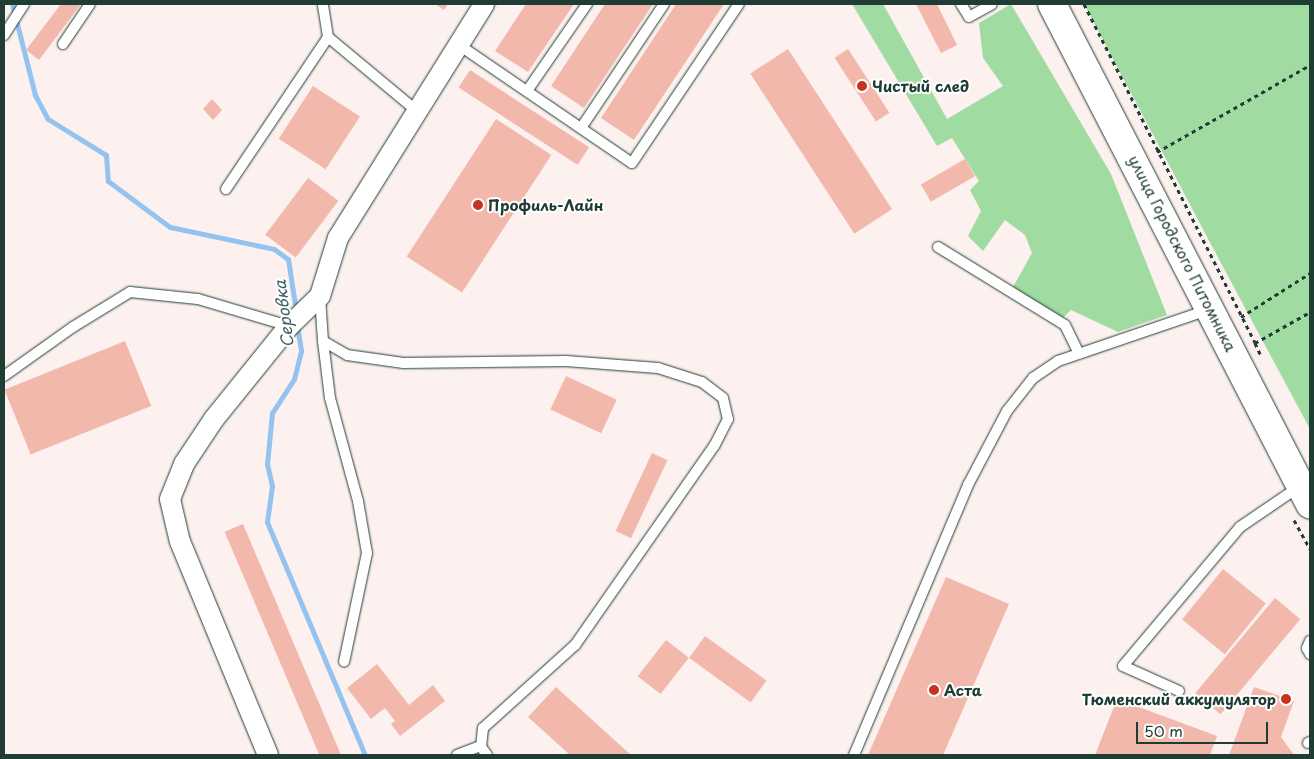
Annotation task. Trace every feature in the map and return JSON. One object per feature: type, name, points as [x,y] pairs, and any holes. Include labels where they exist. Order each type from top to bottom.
[{"type":"main road","name":"улица Городского Питомника","points":[[1052,4],[1212,309],[1306,495]]},
{"type":"street","points":[[268,755],[180,542],[170,499],[184,464],[214,419],[289,326],[320,296],[338,238],[484,4]]},
{"type":"lane","points":[[4,35],[24,4]]},
{"type":"lane","points":[[63,44],[90,4]]},
{"type":"lane","points":[[323,4],[328,37],[418,112]]},
{"type":"lane","points":[[527,92],[587,4]]},
{"type":"lane","points":[[581,128],[664,4]]},
{"type":"lane","points":[[459,45],[632,163],[738,4]]},
{"type":"lane","points":[[961,4],[969,17],[992,4]]},
{"type":"lane","points":[[226,189],[328,37]]},
{"type":"lane","points":[[938,247],[1065,325],[1079,354]]},
{"type":"lane","points":[[4,376],[73,327],[130,292],[198,299],[289,326]]},
{"type":"lane","points":[[320,296],[330,398],[358,501],[367,553],[344,662]]},
{"type":"lane","points":[[854,755],[968,485],[1007,411],[1033,378],[1058,361],[1212,309]]},
{"type":"lane","points":[[323,340],[347,355],[403,363],[566,361],[658,368],[702,382],[723,398],[728,418],[714,446],[574,645],[483,728],[481,746],[487,755]]},
{"type":"lane","points":[[1179,691],[1123,666],[1240,527],[1306,495]]},
{"type":"lane","points":[[1310,642],[1307,648],[1310,654]]},
{"type":"lane","points":[[457,755],[481,746]]},
{"type":"path","points":[[1084,4],[1255,343],[1310,312]]},
{"type":"path","points":[[1157,152],[1310,65]]},
{"type":"path","points":[[1241,317],[1310,273]]},
{"type":"green space","points":[[852,4],[883,4],[947,119],[1003,86],[983,58],[979,23],[1011,4],[1111,174],[1167,315],[1118,332],[1071,310],[1062,319],[1013,287],[1032,253],[1025,235],[1005,220],[983,251],[968,236],[981,211],[970,190],[979,181],[952,138],[937,146]]},
{"type":"green space","points":[[1084,4],[1310,4],[1310,429],[1214,250]]},
{"type":"building","points":[[61,4],[81,4],[39,60],[26,50]]},
{"type":"building","points":[[435,4],[448,4],[444,10]]},
{"type":"building","points":[[526,4],[574,4],[528,72],[495,51]]},
{"type":"building","points":[[605,4],[653,4],[584,108],[551,86]]},
{"type":"building","points":[[676,4],[724,4],[634,140],[601,118]]},
{"type":"building","points":[[916,4],[937,4],[957,45],[941,53]]},
{"type":"building","points":[[788,49],[892,209],[854,234],[750,74]]},
{"type":"building","name":"Чистый след","points":[[848,49],[889,113],[876,121],[835,58]]},
{"type":"building","points":[[470,70],[589,147],[578,165],[459,88]]},
{"type":"building","points":[[313,86],[360,116],[326,169],[279,139]]},
{"type":"building","points":[[212,99],[222,110],[213,120],[203,109]]},
{"type":"building","name":"Профиль-Лайн","points":[[496,119],[551,155],[462,292],[407,257]]},
{"type":"building","points":[[965,159],[975,176],[931,202],[921,184]]},
{"type":"building","points":[[308,178],[338,201],[296,258],[265,235]]},
{"type":"building","points":[[125,341],[151,406],[31,455],[4,390]]},
{"type":"building","points":[[566,376],[617,400],[601,433],[550,410]]},
{"type":"building","points":[[652,453],[667,460],[631,538],[616,531]]},
{"type":"building","points":[[243,524],[341,755],[319,755],[225,532]]},
{"type":"building","points":[[1223,569],[1266,604],[1225,654],[1182,620]]},
{"type":"building","name":"Аста","points":[[946,577],[1009,604],[943,755],[868,755]]},
{"type":"building","points":[[1275,598],[1300,619],[1221,714],[1195,693]]},
{"type":"building","points":[[705,636],[766,681],[751,703],[689,658]]},
{"type":"building","points":[[666,640],[689,658],[661,694],[638,676]]},
{"type":"building","points":[[377,664],[409,705],[433,685],[445,701],[400,736],[391,724],[395,721],[385,708],[371,719],[347,688]]},
{"type":"building","points":[[556,687],[631,755],[570,755],[528,717]]},
{"type":"building","points":[[1254,687],[1294,701],[1281,737],[1294,755],[1229,755]]},
{"type":"building","points":[[1117,699],[1217,736],[1210,755],[1095,755]]},
{"type":"waterway","name":"Серовка","points":[[12,4],[35,95],[48,119],[106,155],[108,181],[170,227],[274,249],[288,259],[296,311]]},
{"type":"waterway","name":"Серовка","points":[[297,325],[301,351],[294,379],[272,413],[267,464],[272,486],[267,522],[365,755]]},
{"type":"place","name":"Чистый след","points":[[862,86]]},
{"type":"place","name":"Профиль-Лайн","points":[[478,205]]},
{"type":"place","name":"Аста","points":[[934,690]]},
{"type":"place","name":"Тюменский аккумулятор","points":[[1286,699]]}]
